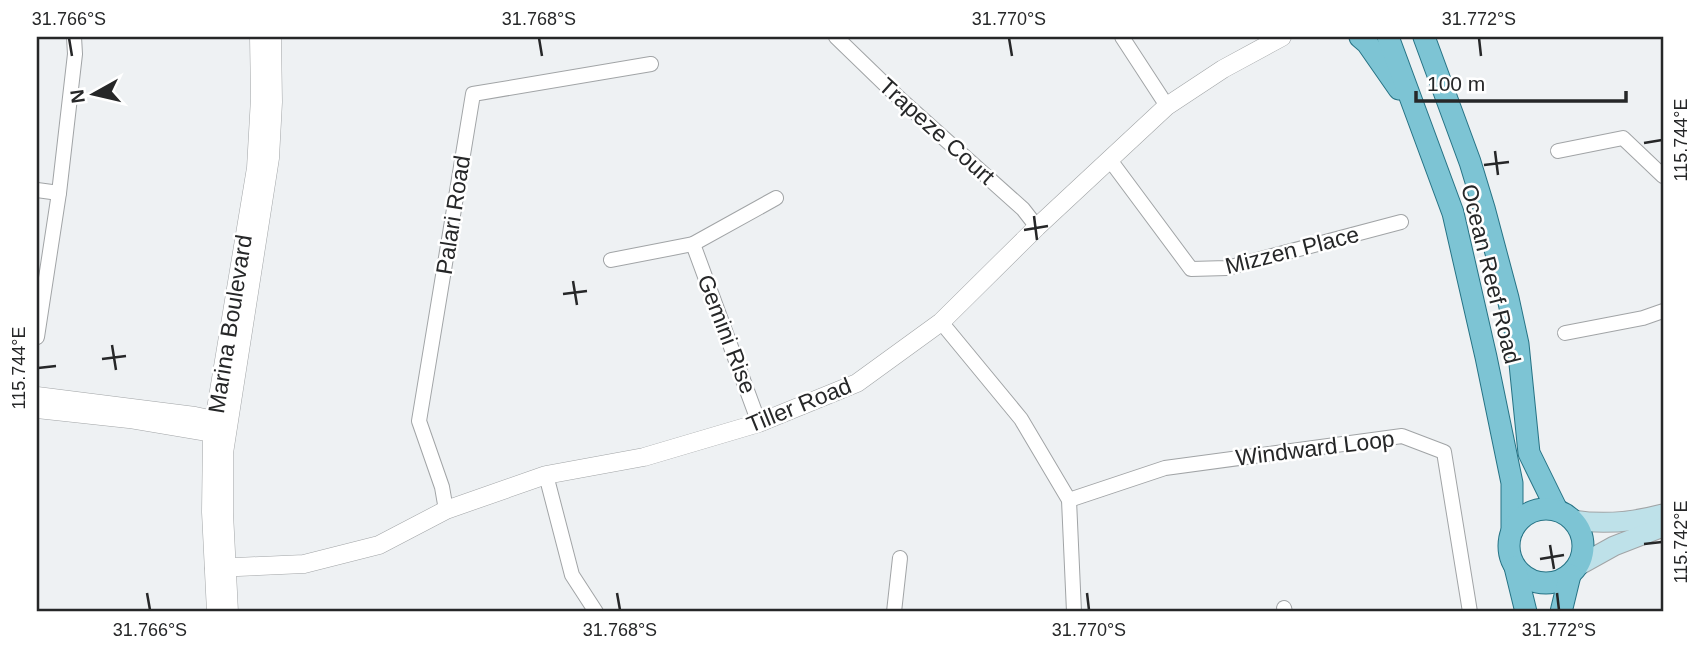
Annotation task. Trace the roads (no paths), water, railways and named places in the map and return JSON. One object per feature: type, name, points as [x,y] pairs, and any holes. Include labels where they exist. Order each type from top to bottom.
[{"type":"main road","points":[[1360,37],[1367,43],[1418,117]]},
{"type":"main road","name":"Ocean Reef Road","points":[[1388,37],[1453,213],[1512,483],[1512,531]]},
{"type":"main road","name":"Ocean Reef Road","points":[[1423,37],[1470,162],[1508,298],[1518,344],[1529,453],[1565,515]]},
{"type":"main road","points":[[1526,612],[1509,543],[1512,531],[1526,514],[1546,508],[1590,523],[1610,523],[1642,520],[1663,514]]},
{"type":"main road","points":[[1561,612],[1574,570],[1583,554],[1584,542],[1581,530],[1565,515]]},
{"type":"main road","points":[[1515,567],[1524,576],[1535,581],[1559,581],[1614,546],[1663,527]]},
{"type":"street","points":[[37,337],[59,193],[75,54],[74,37]]},
{"type":"street","name":"Marina Boulevard","points":[[229,612],[211,491],[256,168],[260,98],[259,37]]},
{"type":"street","name":"Marina Boulevard","points":[[220,427],[270,158],[272,37]]},
{"type":"street","name":"Trapeze Court","points":[[836,37],[899,98],[1023,209],[1037,227]]},
{"type":"street","points":[[1122,37],[1167,106]]},
{"type":"street","name":"Tiller Road","points":[[221,568],[304,564],[366,549],[379,545],[446,510],[546,475],[644,457],[759,423],[857,383],[941,322],[1037,227],[1167,106],[1223,69],[1282,37]]},
{"type":"street","name":"Palari Road","points":[[446,510],[442,487],[419,421],[473,94],[651,64]]},
{"type":"street","points":[[1558,151],[1623,138],[1663,176]]},
{"type":"street","name":"Mizzen Place","points":[[1110,160],[1191,269],[1227,268],[1401,222]]},
{"type":"street","points":[[37,190],[59,193]]},
{"type":"street","name":"Gemini Rise","points":[[611,260],[693,244],[776,198]]},
{"type":"street","name":"Gemini Rise","points":[[693,244],[759,423]]},
{"type":"street","points":[[1565,332],[1643,318],[1663,311]]},
{"type":"street","points":[[941,322],[1021,419],[1069,500],[1074,612]]},
{"type":"street","points":[[37,396],[220,427]]},
{"type":"street","points":[[37,409],[220,427]]},
{"type":"street","name":"Windward Loop","points":[[1069,500],[1165,468],[1402,436],[1444,452],[1470,612]]},
{"type":"street","points":[[546,475],[572,575],[596,612]]},
{"type":"street","points":[[894,612],[900,558]]},
{"type":"street","name":"Marina Boulevard","points":[[216,612],[221,568]]}]
